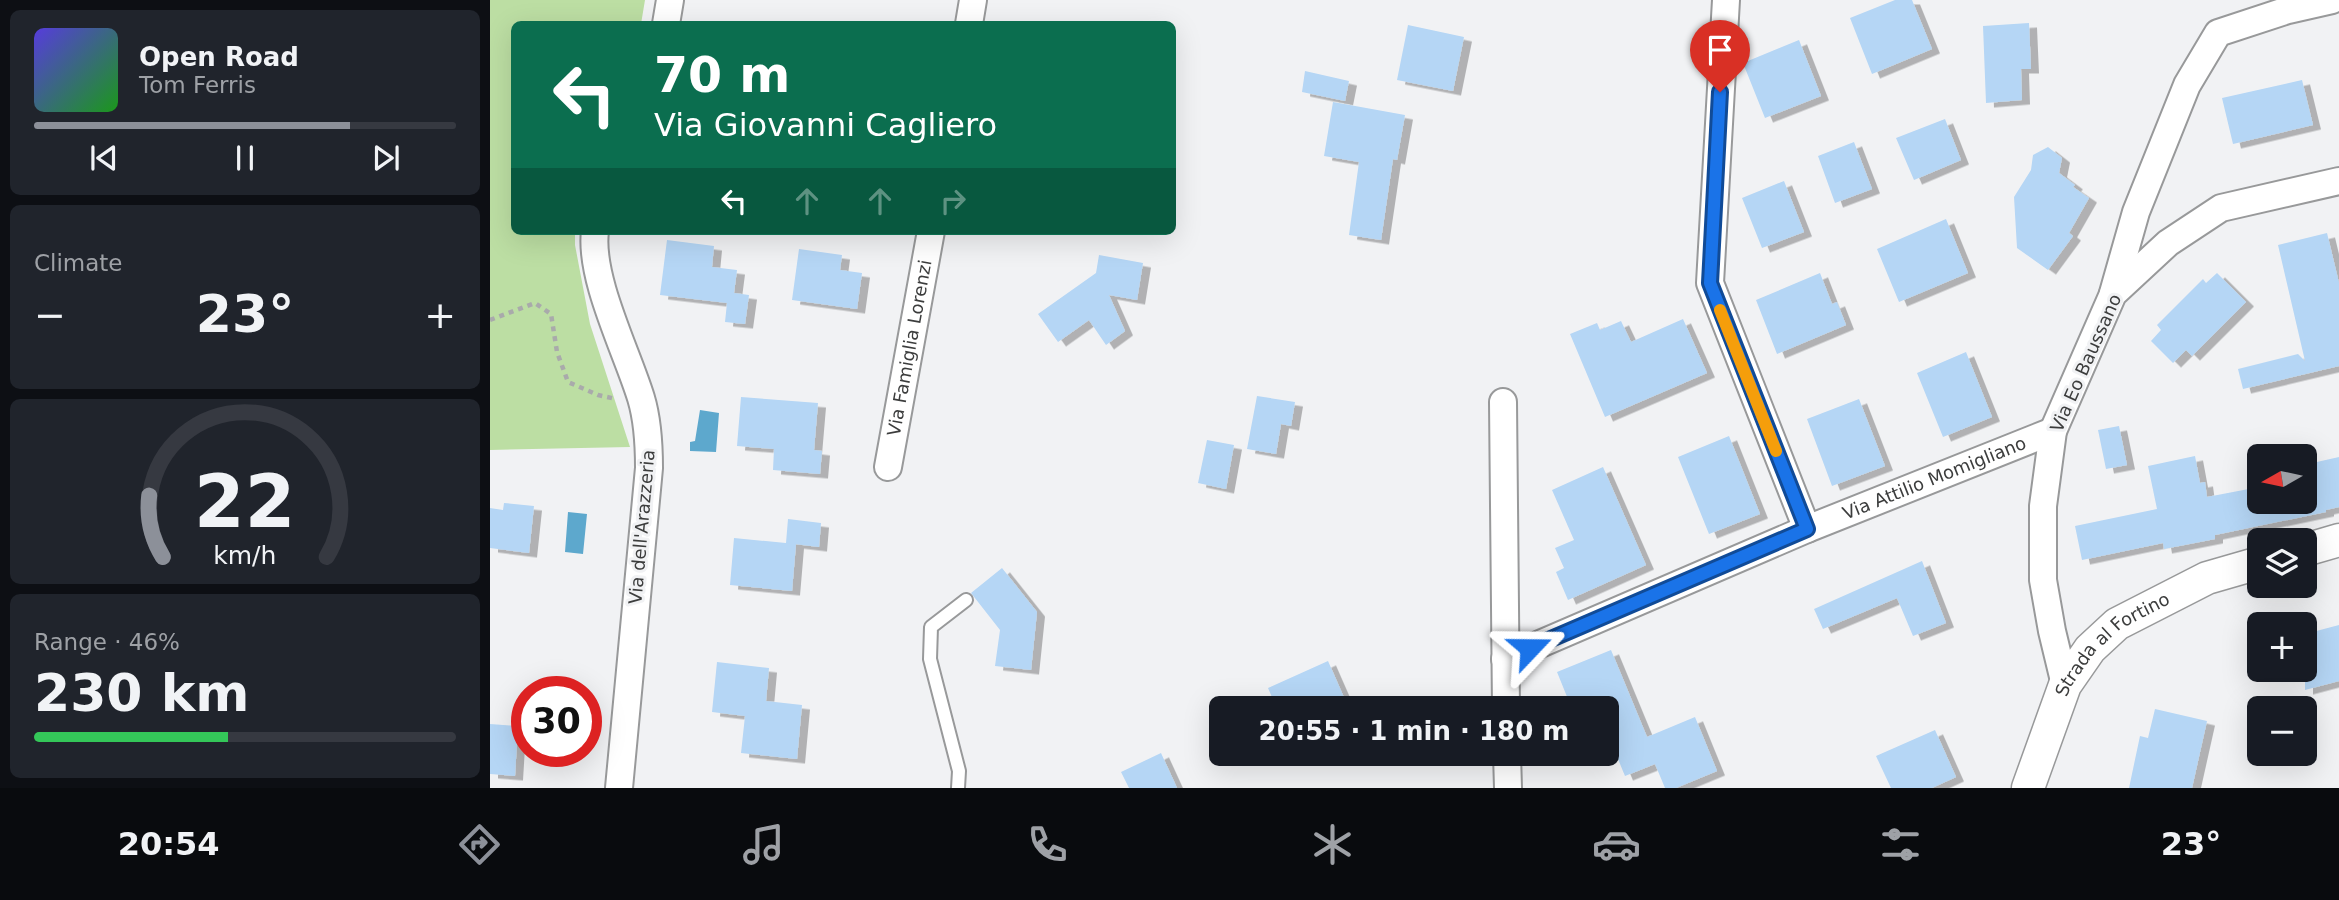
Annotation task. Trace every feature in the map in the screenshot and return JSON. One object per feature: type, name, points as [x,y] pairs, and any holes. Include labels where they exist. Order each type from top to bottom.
[{"type":"street","points":[[666,21],[670,0]]},
{"type":"street","points":[[970,21],[973,0]]},
{"type":"street","points":[[2113,294],[2136,212],[2187,85],[2218,33],[2288,10],[2332,0]]},
{"type":"street","points":[[1725,5],[1710,283],[1807,529]]},
{"type":"street","name":"Via Eo Baussano","points":[[2065,685],[2043,580],[2043,506],[2053,430],[2113,294],[2168,243],[2221,208],[2339,181]]},
{"type":"street","name":"Via dell'Arazzeria","points":[[594,235],[600,278],[641,398],[648,428],[649,468],[619,788]]},
{"type":"street","name":"Via Famiglia Lorenzi","points":[[888,467],[930,235]]},
{"type":"street","points":[[1503,402],[1505,696]]},
{"type":"street","name":"Via Attilio Momigliano","points":[[1504,659],[1807,529],[2053,430]]},
{"type":"street","points":[[2317,546],[2339,540]]},
{"type":"street","name":"Strada al Fortino","points":[[2034,783],[2065,685],[2090,649],[2117,624],[2207,578],[2247,566]]},
{"type":"street","points":[[1507,766],[1508,788]]},
{"type":"lane","points":[[958,788],[959,771],[930,659],[931,627],[966,600]]},
{"type":"path","points":[[490,320],[535,303],[551,314],[557,352],[568,382],[598,395],[621,400],[641,398]]},
{"type":"green space","points":[[490,0],[645,0],[642,21],[511,21],[511,235],[575,235],[590,324],[630,447],[490,450]]},
{"type":"water","points":[[700,410],[719,413],[716,452],[690,451],[690,442],[695,441]]},
{"type":"water","points":[[568,512],[587,514],[583,554],[565,552]]},
{"type":"building","points":[[1895,0],[1912,0],[1932,49],[1872,74],[1850,18]]},
{"type":"building","points":[[2029,23],[2031,69],[2021,69],[2022,100],[1986,103],[1983,26]]},
{"type":"building","points":[[1408,25],[1464,37],[1453,91],[1397,80]]},
{"type":"building","points":[[1799,40],[1821,96],[1765,118],[1743,63]]},
{"type":"building","points":[[1305,71],[1349,81],[1345,101],[1302,92]]},
{"type":"building","points":[[2302,80],[2313,125],[2233,144],[2222,98]]},
{"type":"building","points":[[1333,102],[1405,115],[1397,160],[1393,159],[1381,240],[1349,235],[1359,162],[1324,156]]},
{"type":"building","points":[[1945,119],[1961,160],[1914,180],[1896,138]]},
{"type":"building","points":[[1854,142],[1872,189],[1835,203],[1818,156]]},
{"type":"building","points":[[2048,147],[2062,158],[2059,173],[2089,198],[2069,233],[2073,236],[2048,270],[2017,248],[2014,197],[2031,170],[2033,155]]},
{"type":"building","points":[[1784,181],[1804,232],[1762,248],[1742,198]]},
{"type":"building","points":[[1946,219],[1968,273],[1899,302],[1877,249]]},
{"type":"building","points":[[2327,233],[2339,283],[2339,366],[2243,389],[2238,369],[2298,354],[2305,361],[2278,245]]},
{"type":"building","points":[[667,240],[714,246],[712,267],[737,270],[734,293],[749,295],[745,324],[725,322],[727,303],[660,295]]},
{"type":"building","points":[[799,249],[842,255],[840,270],[862,273],[857,309],[792,300]]},
{"type":"building","points":[[1099,255],[1143,263],[1137,300],[1109,295],[1125,331],[1106,345],[1089,320],[1058,342],[1038,314],[1096,273]]},
{"type":"building","points":[[1820,273],[1832,304],[1837,302],[1846,325],[1777,354],[1756,300]]},
{"type":"building","points":[[2217,273],[2246,302],[2192,356],[2186,350],[2173,363],[2151,341],[2161,330],[2157,325],[2203,279],[2206,283]]},
{"type":"building","points":[[1683,319],[1707,373],[1605,417],[1570,334],[1597,323],[1600,330],[1621,321],[1631,342]]},
{"type":"building","points":[[1966,352],[1992,417],[1943,437],[1917,373]]},
{"type":"building","points":[[1257,396],[1295,402],[1291,426],[1281,424],[1276,454],[1247,449]]},
{"type":"building","points":[[741,397],[818,403],[814,450],[822,451],[820,474],[773,470],[774,449],[737,446]]},
{"type":"building","points":[[1859,399],[1885,466],[1832,486],[1807,419]]},
{"type":"building","points":[[2119,426],[2127,465],[2106,469],[2098,430]]},
{"type":"building","points":[[1729,436],[1760,514],[1709,534],[1678,457]]},
{"type":"building","points":[[1207,440],[1234,445],[1226,489],[1198,483]]},
{"type":"building","points":[[2195,456],[2200,483],[2205,482],[2207,497],[2247,489],[2247,514],[2316,514],[2215,535],[2215,539],[2164,549],[2163,543],[2082,560],[2075,526],[2157,509],[2148,466]]},
{"type":"building","points":[[2339,457],[2339,507],[2317,514],[2317,462]]},
{"type":"building","points":[[1603,467],[1646,565],[1568,600],[1556,572],[1564,568],[1555,548],[1574,540],[1552,490]]},
{"type":"building","points":[[504,503],[534,506],[529,553],[490,548],[490,508],[503,510]]},
{"type":"building","points":[[788,519],[821,523],[819,547],[786,543]]},
{"type":"building","points":[[734,538],[796,544],[792,591],[730,585]]},
{"type":"building","points":[[1922,561],[1946,623],[1913,636],[1897,598],[1823,629],[1814,609]]},
{"type":"building","points":[[1002,568],[1037,612],[1031,670],[995,666],[1000,630],[971,593]]},
{"type":"building","points":[[2339,625],[2339,681],[2305,690],[2305,682],[2317,682],[2317,631]]},
{"type":"building","points":[[1611,650],[1647,737],[1695,717],[1717,771],[1676,788],[1665,788],[1655,764],[1625,776],[1619,761],[1619,696],[1567,696],[1557,672]]},
{"type":"building","points":[[1328,661],[1343,696],[1271,696],[1268,688]]},
{"type":"building","points":[[717,662],[769,668],[766,701],[802,705],[797,759],[741,753],[745,716],[712,712]]},
{"type":"building","points":[[2155,709],[2207,721],[2192,788],[2129,788],[2140,736],[2148,738]]},
{"type":"building","points":[[490,724],[511,726],[511,767],[516,767],[515,776],[490,774]]},
{"type":"building","points":[[1935,730],[1956,777],[1932,788],[1891,788],[1876,756]]},
{"type":"building","points":[[1161,753],[1177,788],[1129,788],[1121,772]]},
{"type":"slow traffic","points":[[1720,310],[1776,451]]},
{"type":"route","points":[[1530,648],[1807,529],[1710,283],[1720,92]]}]
